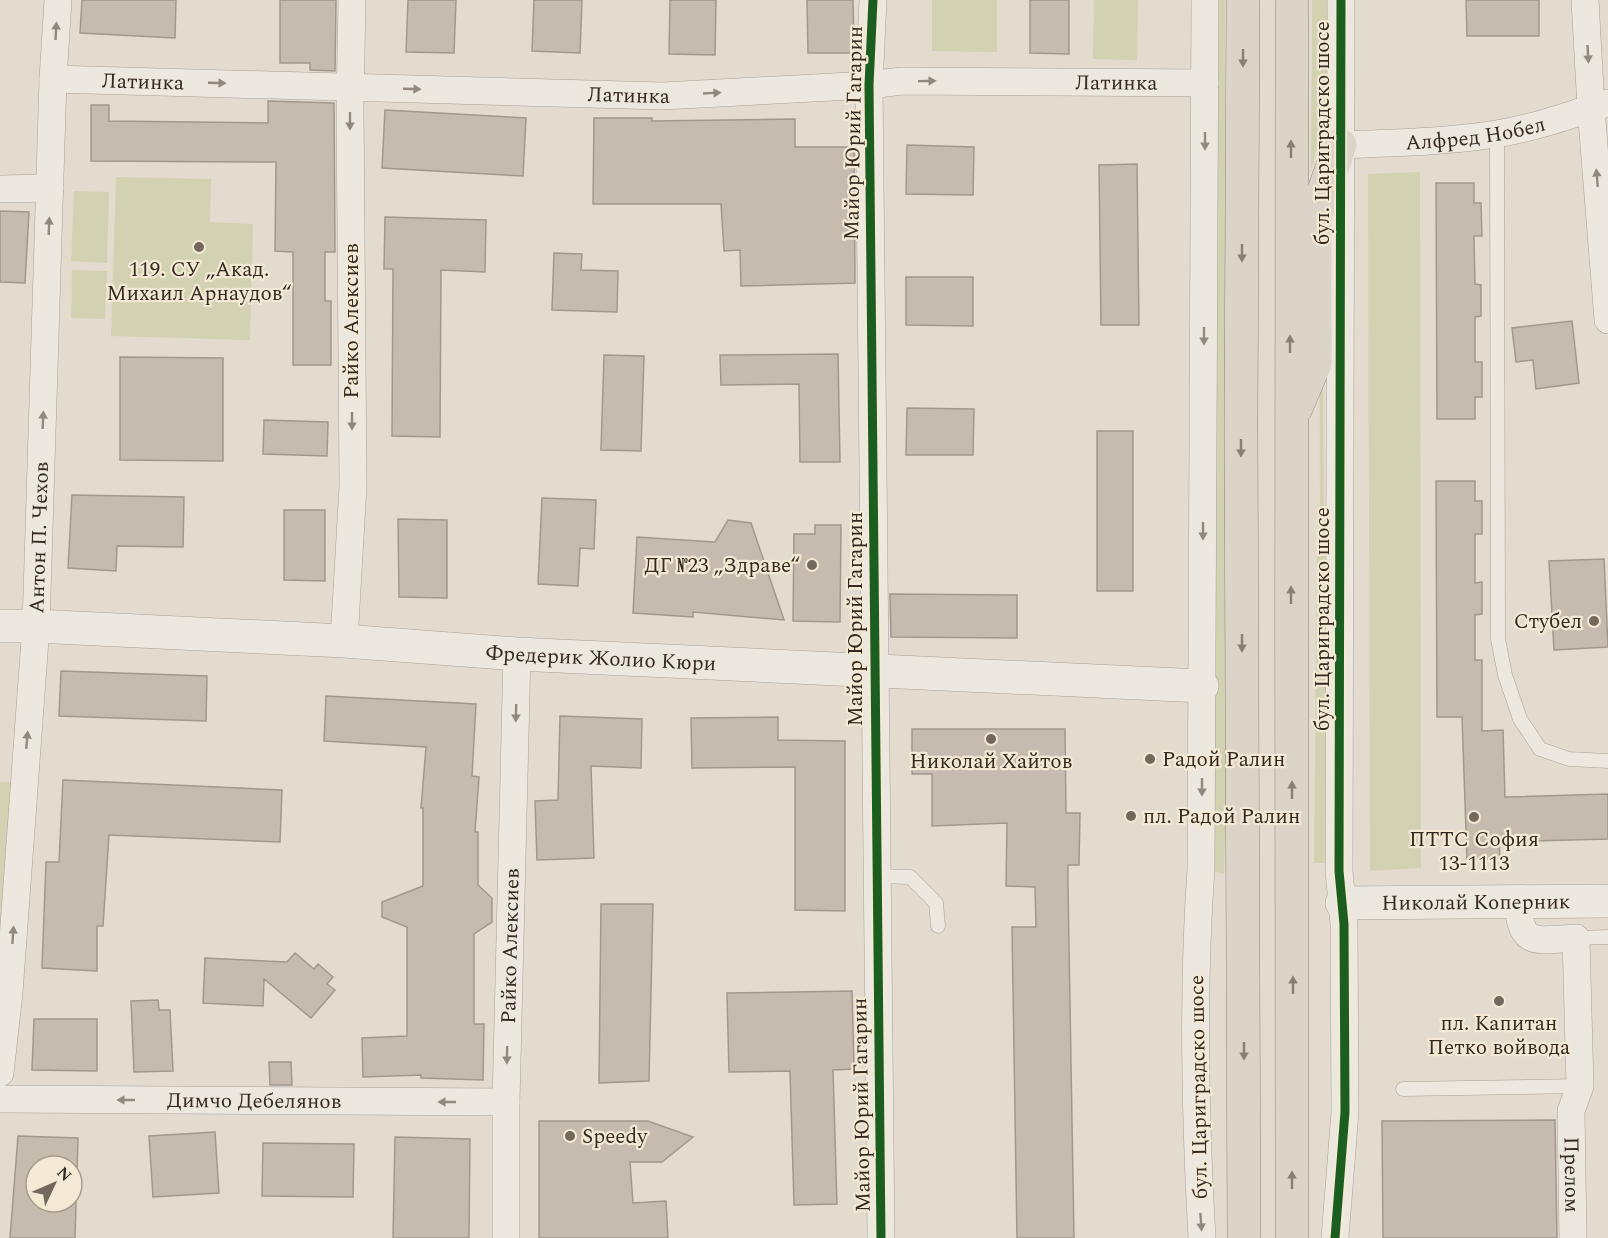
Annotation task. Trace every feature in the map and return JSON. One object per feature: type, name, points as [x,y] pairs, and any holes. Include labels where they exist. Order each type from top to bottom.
[{"type":"highway","name":"бул. Цариградско шосе","points":[[1243,0],[1241,423],[1244,1238]]},
{"type":"highway","name":"бул. Цариградско шосе","points":[[1292,0],[1290,424],[1293,899],[1292,1238]]},
{"type":"highway","points":[[1290,424],[1315,363],[1315,217],[1340,145]]},
{"type":"street","name":"Антон П. Чехов","points":[[0,1073],[4,993],[36,626],[58,0]]},
{"type":"street","name":"Райко Алексиев","points":[[344,641],[353,486],[350,87],[352,0]]},
{"type":"street","name":"Майор Юрий Гагарин","points":[[873,0],[869,85],[880,1238]]},
{"type":"street","name":"бул. Цариградско шосе","points":[[1202,1238],[1195,1089],[1197,931],[1201,869],[1205,0]]},
{"type":"street","name":"бул. Цариградско шосе","points":[[1335,1238],[1345,1112],[1344,924],[1340,871],[1341,0]]},
{"type":"street","points":[[1585,0],[1599,105],[1608,320]]},
{"type":"street","name":"Латинка","points":[[54,79],[663,96],[869,85],[902,81],[1205,83]]},
{"type":"street","name":"Алфред Нобел","points":[[1340,145],[1423,141],[1497,134],[1536,125],[1599,105]]},
{"type":"street","points":[[0,189],[50,188]]},
{"type":"street","name":"Фредерик Жолио Кюри","points":[[0,626],[344,641],[517,654],[1202,686]]},
{"type":"street","name":"Райко Алексиев","points":[[506,1238],[506,1102],[517,654]]},
{"type":"street","points":[[1518,901],[1519,924],[1523,931],[1535,940],[1576,938]]},
{"type":"street","name":"Николай Коперник","points":[[1342,903],[1608,901]]},
{"type":"street","name":"Прелом","points":[[1573,1238],[1576,938]]},
{"type":"street","name":"Димчо Дебелянов","points":[[0,1100],[506,1102]]},
{"type":"lane","points":[[1497,134],[1498,639],[1505,675],[1520,719],[1540,749],[1569,759],[1608,761]]},
{"type":"lane","points":[[876,876],[910,877],[936,903],[938,926]]},
{"type":"lane","points":[[1576,938],[1608,937]]},
{"type":"lane","points":[[1403,1089],[1575,1098]]},
{"type":"green space","points":[[932,0],[997,0],[997,52],[932,51]]},
{"type":"green space","points":[[1094,0],[1138,0],[1137,60],[1093,59]]},
{"type":"green space","points":[[1212,0],[1225,0],[1226,810],[1224,874],[1213,871]]},
{"type":"green space","points":[[1312,0],[1329,0],[1329,75],[1327,107],[1311,171]]},
{"type":"green space","points":[[1420,172],[1421,868],[1370,871],[1368,174]]},
{"type":"green space","points":[[116,177],[211,179],[210,222],[253,224],[250,340],[111,336]]},
{"type":"green space","points":[[74,191],[109,192],[107,263],[71,261]]},
{"type":"green space","points":[[1319,234],[1322,234],[1324,502],[1329,709],[1328,863],[1314,863],[1317,546],[1320,510]]},
{"type":"green space","points":[[72,270],[107,271],[105,319],[71,318]]},
{"type":"green space","points":[[0,782],[14,782],[0,952]]},
{"type":"building","points":[[82,0],[176,0],[175,38],[80,33]]},
{"type":"building","points":[[280,0],[336,0],[335,71],[310,70],[310,63],[280,63]]},
{"type":"building","points":[[408,0],[456,0],[454,53],[406,52]]},
{"type":"building","points":[[534,0],[582,0],[580,53],[532,51]]},
{"type":"building","points":[[670,0],[716,0],[715,55],[669,54]]},
{"type":"building","points":[[807,0],[853,0],[854,53],[808,53]]},
{"type":"building","points":[[1030,0],[1069,0],[1069,54],[1030,53]]},
{"type":"building","points":[[1466,0],[1539,0],[1539,36],[1467,36]]},
{"type":"building","points":[[268,101],[334,103],[335,252],[325,252],[325,301],[331,301],[331,365],[293,365],[293,252],[275,251],[276,162],[91,161],[91,105],[109,105],[109,121],[268,123]]},
{"type":"building","points":[[385,110],[526,118],[523,176],[382,168]]},
{"type":"building","points":[[594,118],[652,118],[652,121],[795,119],[795,147],[854,147],[855,283],[741,286],[740,250],[724,251],[721,204],[593,204]]},
{"type":"building","points":[[907,145],[974,147],[973,195],[906,194]]},
{"type":"building","points":[[1137,164],[1139,325],[1101,325],[1099,165]]},
{"type":"building","points":[[1436,183],[1474,183],[1474,203],[1481,203],[1482,236],[1474,236],[1475,284],[1481,285],[1481,316],[1475,317],[1475,362],[1482,362],[1482,397],[1475,397],[1475,419],[1437,419]]},
{"type":"building","points":[[0,211],[29,212],[25,283],[0,282]]},
{"type":"building","points":[[385,217],[486,220],[485,272],[441,270],[440,437],[392,436],[393,269],[384,269]]},
{"type":"building","points":[[554,253],[582,254],[581,270],[618,271],[617,312],[552,310]]},
{"type":"building","points":[[906,277],[973,277],[973,326],[906,325]]},
{"type":"building","points":[[1572,321],[1579,383],[1536,389],[1533,360],[1516,362],[1512,328]]},
{"type":"building","points":[[838,354],[840,462],[800,462],[799,384],[721,385],[720,355]]},
{"type":"building","points":[[604,355],[644,356],[641,451],[601,450]]},
{"type":"building","points":[[120,357],[223,358],[223,461],[120,460]]},
{"type":"building","points":[[907,408],[974,409],[973,455],[906,455]]},
{"type":"building","points":[[264,420],[328,422],[327,456],[263,454]]},
{"type":"building","points":[[1097,431],[1133,431],[1133,591],[1097,591]]},
{"type":"building","points":[[1436,481],[1475,481],[1475,501],[1482,501],[1482,534],[1475,534],[1475,583],[1482,582],[1482,614],[1475,615],[1475,660],[1482,660],[1482,731],[1503,730],[1505,797],[1608,794],[1608,839],[1499,842],[1500,859],[1467,859],[1462,717],[1437,717]]},
{"type":"building","points":[[72,495],[184,497],[183,547],[117,546],[116,571],[68,568]]},
{"type":"building","points":[[542,498],[596,500],[594,549],[580,548],[578,586],[538,584]]},
{"type":"building","points":[[284,510],[325,510],[325,581],[284,580]]},
{"type":"building","points":[[398,519],[447,520],[447,598],[399,597]]},
{"type":"building","points":[[728,520],[751,523],[784,620],[693,612],[693,617],[633,613],[637,537],[715,542]]},
{"type":"building","points":[[815,525],[841,525],[840,622],[793,621],[794,534],[815,534]]},
{"type":"building","points":[[1604,559],[1608,647],[1554,650],[1549,561]]},
{"type":"building","points":[[890,594],[1017,595],[1017,638],[891,637]]},
{"type":"building","points":[[61,671],[207,676],[206,721],[59,716]]},
{"type":"building","points":[[326,696],[476,704],[472,776],[479,777],[475,832],[478,832],[478,885],[492,898],[492,922],[474,934],[474,1024],[484,1024],[483,1080],[421,1078],[421,1075],[363,1077],[362,1038],[407,1036],[407,927],[382,917],[382,902],[423,886],[423,808],[421,808],[426,747],[324,741]]},
{"type":"building","points":[[560,716],[642,719],[641,768],[591,766],[594,858],[537,860],[535,801],[558,800]]},
{"type":"building","points":[[778,717],[778,740],[845,741],[845,911],[795,910],[795,767],[692,768],[691,718]]},
{"type":"building","points":[[912,729],[1065,729],[1066,813],[1080,813],[1079,865],[1068,865],[1074,1238],[1017,1238],[1012,927],[1036,927],[1035,887],[1006,886],[1007,823],[932,826],[932,774],[912,774]]},
{"type":"building","points":[[63,780],[282,790],[280,842],[109,835],[103,926],[97,926],[97,971],[42,968],[46,862],[59,862]]},
{"type":"building","points":[[601,904],[653,904],[649,1081],[599,1083]]},
{"type":"building","points":[[295,953],[314,969],[318,964],[333,977],[327,984],[335,990],[311,1018],[264,979],[263,1006],[203,1003],[205,958],[287,962]]},
{"type":"building","points":[[852,991],[854,1069],[833,1070],[837,1204],[794,1205],[790,1071],[729,1072],[727,993]]},
{"type":"building","points":[[158,1000],[159,1010],[170,1010],[173,1071],[134,1072],[131,1001]]},
{"type":"building","points":[[34,1019],[97,1019],[97,1071],[32,1070]]},
{"type":"building","points":[[269,1062],[291,1062],[292,1085],[270,1085]]},
{"type":"building","points":[[1555,1120],[1557,1238],[1383,1238],[1382,1121]]},
{"type":"building","points":[[539,1121],[648,1121],[693,1137],[662,1162],[630,1162],[633,1203],[666,1201],[668,1238],[539,1238]]},
{"type":"building","points":[[215,1132],[219,1193],[153,1197],[149,1136]]},
{"type":"building","points":[[18,1136],[78,1138],[78,1154],[24,1154],[24,1214],[76,1214],[75,1238],[10,1238]]},
{"type":"building","points":[[395,1137],[470,1139],[469,1238],[393,1238]]},
{"type":"building","points":[[263,1143],[354,1144],[353,1197],[262,1196]]},
{"type":"cycle path","points":[[873,0],[869,85],[881,1238]]},
{"type":"cycle path","points":[[1335,1238],[1345,1112],[1344,924],[1339,871],[1341,0]]},
{"type":"place","name":"119. СУ „Акад. Михаил Арнаудов“","points":[[199,247]]},
{"type":"place","name":"ДГ №23 „Здраве“","points":[[812,565]]},
{"type":"place","name":"Стубел","points":[[1594,621]]},
{"type":"place","name":"Николай Хайтов","points":[[991,739]]},
{"type":"place","name":"Радой Ралин","points":[[1150,759]]},
{"type":"place","name":"пл. Радой Ралин","points":[[1131,816]]},
{"type":"place","name":"ПТТС София 13-1113","points":[[1474,817]]},
{"type":"place","name":"пл. Капитан Петко войвода","points":[[1499,1001]]},
{"type":"place","name":"Speedy","points":[[570,1136]]}]
